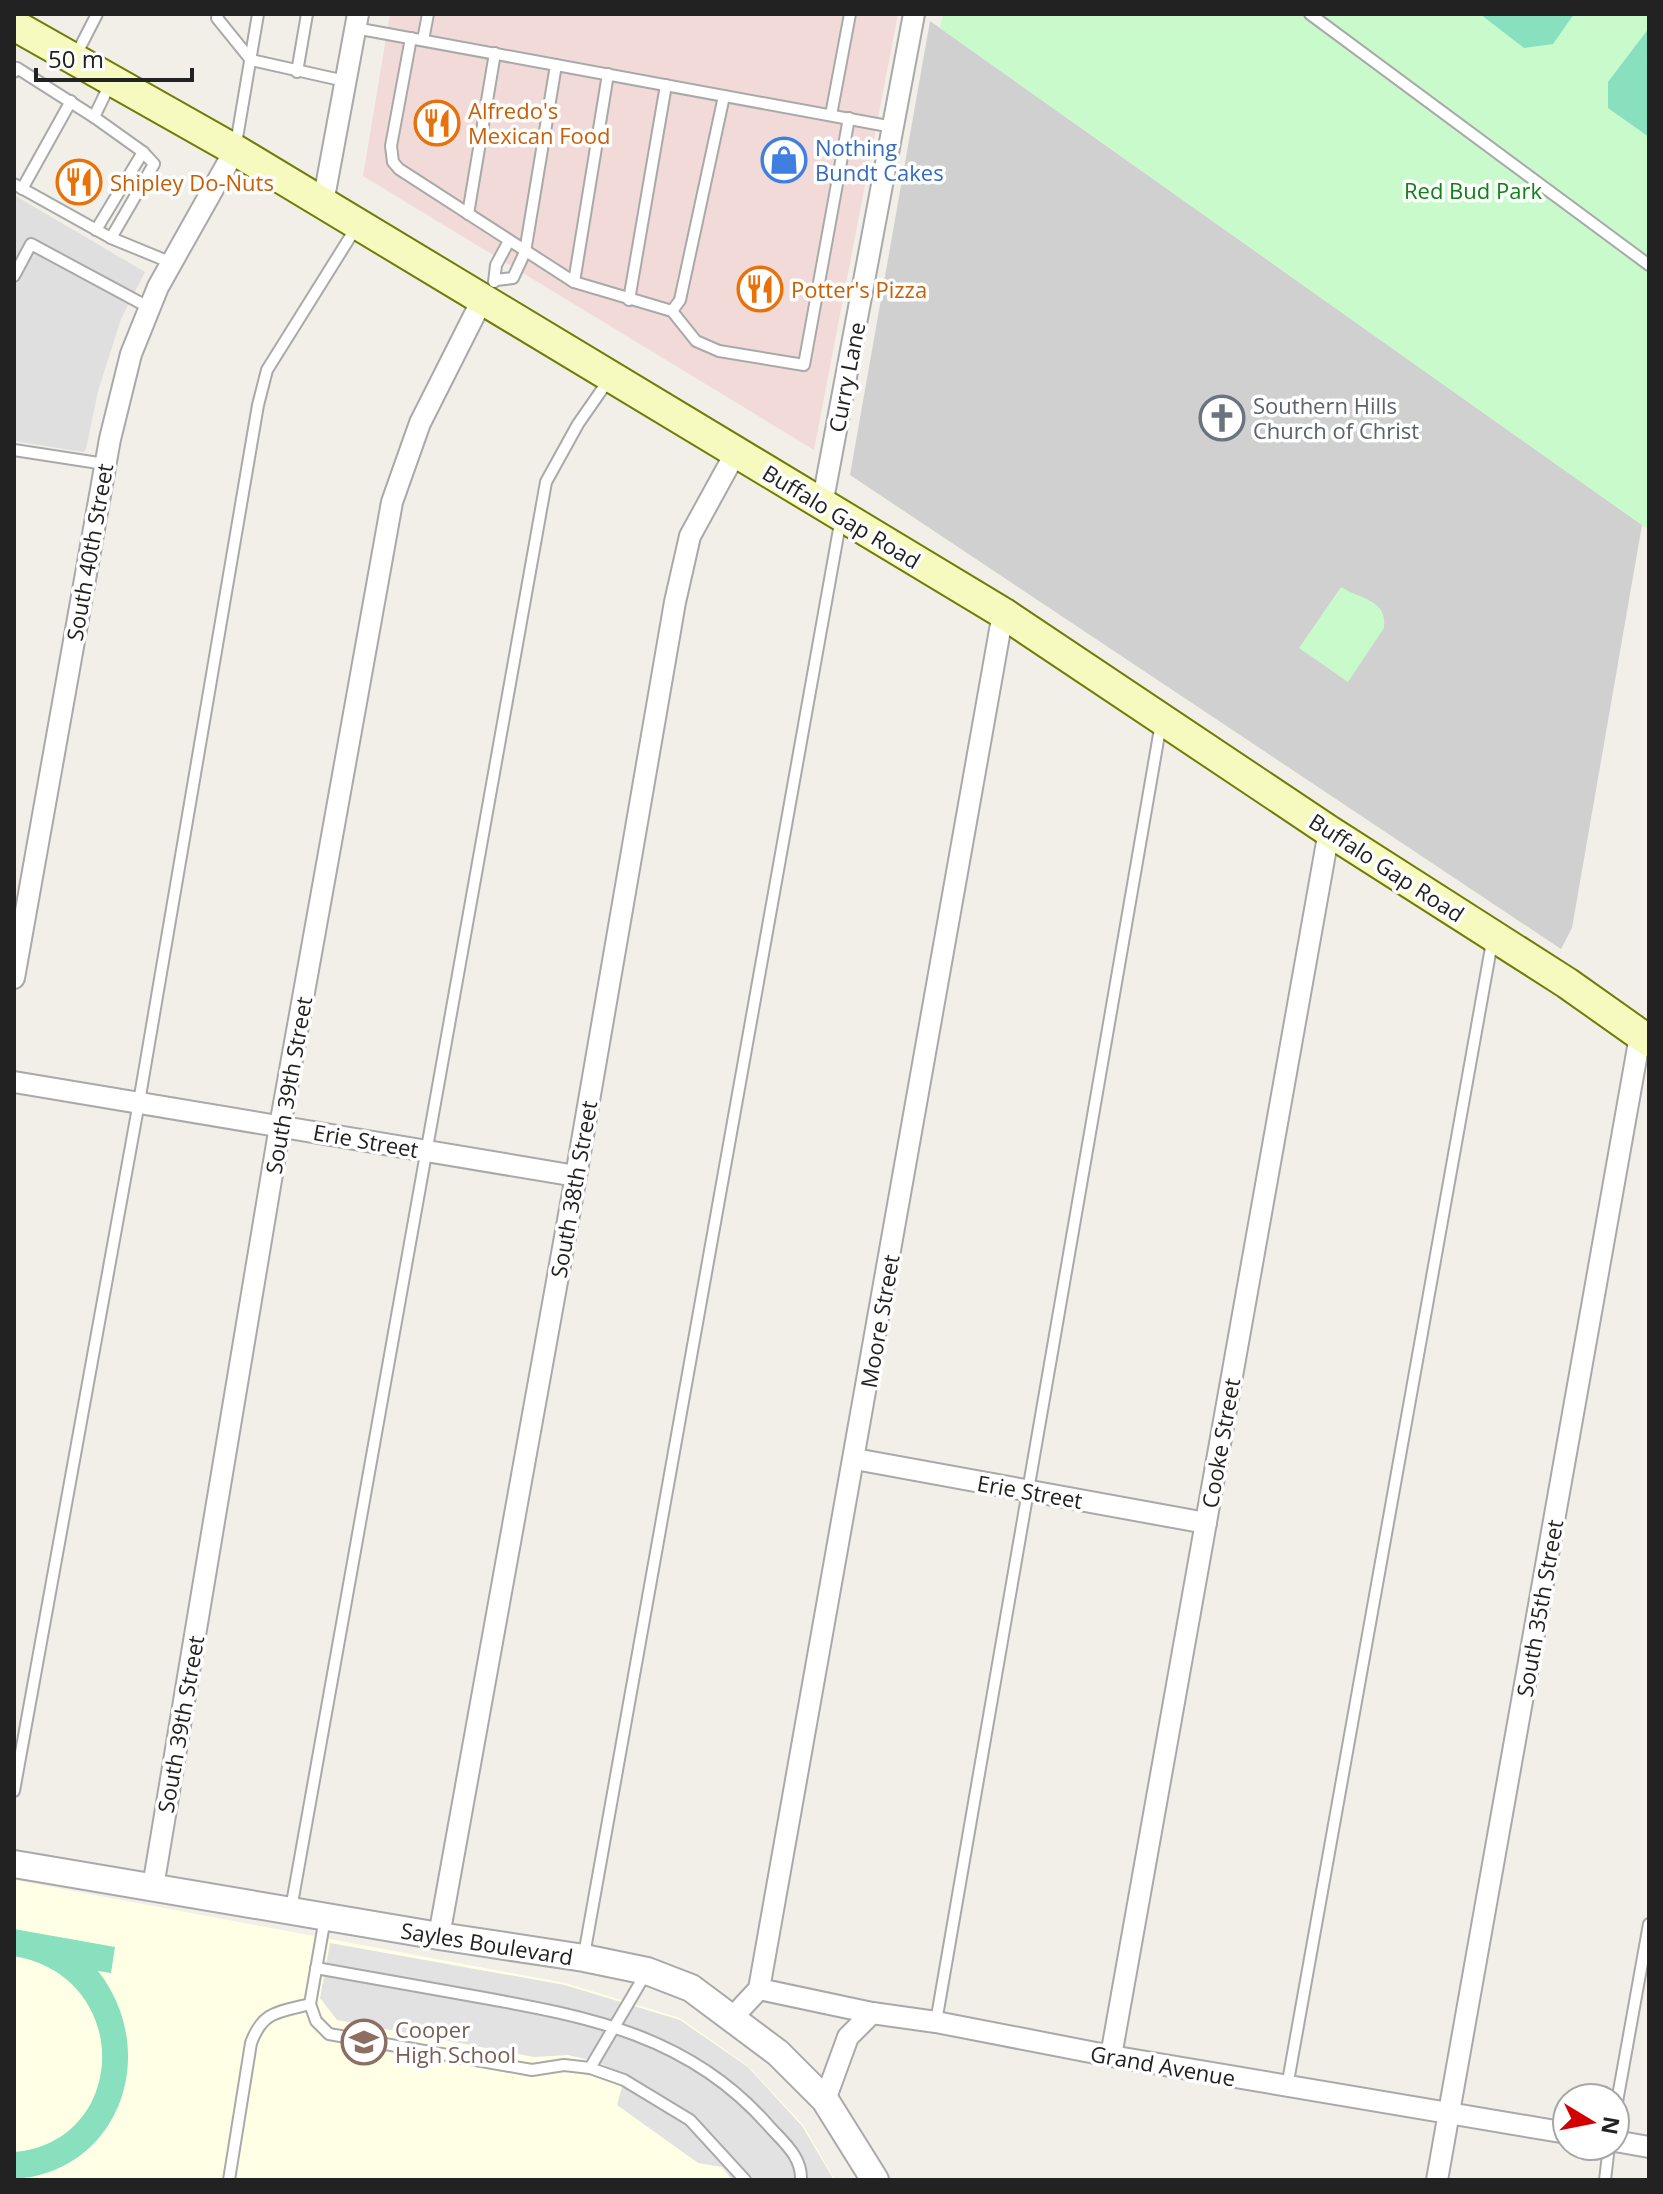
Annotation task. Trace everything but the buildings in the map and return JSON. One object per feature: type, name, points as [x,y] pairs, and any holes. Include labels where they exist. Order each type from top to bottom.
[{"type":"main road","name":"Buffalo Gap Road","points":[[14,25],[235,150],[358,224],[489,290],[610,377],[1003,613],[1329,831],[1567,983],[1645,1038]]},
{"type":"street","name":"Curry Lane","points":[[832,510],[914,14]]},
{"type":"street","points":[[323,203],[356,21]]},
{"type":"street","name":"South 40th Street","points":[[14,978],[105,464],[131,354],[172,263],[235,150]]},
{"type":"street","name":"South 39th Street","points":[[153,1887],[280,1126],[392,502],[420,423],[489,290]]},
{"type":"street","name":"South 38th Street","points":[[439,1936],[576,1176],[675,602],[690,536],[736,452]]},
{"type":"street","name":"Moore Street","points":[[759,1989],[1003,613]]},
{"type":"street","name":"Cooke Street","points":[[1111,2056],[1329,831]]},
{"type":"street","name":"South 35th Street","points":[[1437,2180],[1645,1038]]},
{"type":"street","name":"Erie Street","points":[[14,1082],[576,1176]]},
{"type":"street","name":"Erie Street","points":[[855,1459],[1206,1523]]},
{"type":"street","name":"Sayles Boulevard","points":[[14,1864],[647,1971],[691,1988],[778,2053],[825,2100],[875,2180]]},
{"type":"street","points":[[732,2018],[759,1989]]},
{"type":"street","name":"Grand Avenue","points":[[759,1989],[872,2013],[936,2022],[1111,2056],[1551,2131]]},
{"type":"street","points":[[825,2100],[848,2037],[872,2013]]},
{"type":"lane","points":[[74,59],[97,14]]},
{"type":"lane","points":[[218,14],[217,18],[251,60],[345,81]]},
{"type":"lane","points":[[235,150],[258,14]]},
{"type":"lane","points":[[297,72],[307,14]]},
{"type":"lane","points":[[428,14],[417,39],[391,146],[393,162],[399,169],[574,282],[672,311],[696,341],[719,351],[804,365],[849,118]]},
{"type":"lane","points":[[831,115],[850,14]]},
{"type":"lane","points":[[1310,14],[1649,265]]},
{"type":"lane","points":[[356,21],[417,39],[893,127]]},
{"type":"lane","points":[[468,214],[495,53]]},
{"type":"lane","points":[[489,290],[513,278],[525,252],[556,65]]},
{"type":"lane","points":[[14,72],[17,68],[71,101],[143,152],[154,164],[111,238]]},
{"type":"lane","points":[[574,282],[608,74]]},
{"type":"lane","points":[[94,117],[111,80]]},
{"type":"lane","points":[[629,300],[666,85]]},
{"type":"lane","points":[[672,311],[680,300],[724,96]]},
{"type":"lane","points":[[71,101],[18,187],[111,238],[172,263]]},
{"type":"lane","points":[[96,230],[143,152]]},
{"type":"lane","points":[[14,1791],[139,1102],[258,405],[267,370],[358,224]]},
{"type":"lane","points":[[489,290],[496,265],[509,241]]},
{"type":"lane","points":[[14,276],[31,244],[150,308]]},
{"type":"lane","points":[[291,1911],[546,482],[578,424],[610,377]]},
{"type":"lane","points":[[14,450],[105,464]]},
{"type":"lane","points":[[584,1958],[832,510]]},
{"type":"lane","points":[[936,2022],[1162,719]]},
{"type":"lane","points":[[1287,2087],[1493,936]]},
{"type":"lane","points":[[325,1917],[310,2004],[316,2021],[329,2034],[532,2070],[564,2065],[590,2068],[624,2080],[690,2120],[745,2180]]},
{"type":"lane","points":[[1621,2082],[1649,1924]]},
{"type":"lane","points":[[316,1968],[543,2008],[615,2026],[653,2040],[702,2065],[739,2096],[799,2161],[801,2180]]},
{"type":"lane","points":[[590,2068],[647,1971]]},
{"type":"lane","points":[[229,2180],[251,2043],[257,2027],[266,2016],[310,2004]]},
{"type":"shaded area","points":[[390,14],[898,14],[814,450],[363,176]]},
{"type":"shaded area","points":[[930,21],[1642,525],[1572,928],[1561,949],[850,475]]},
{"type":"shaded area","points":[[14,195],[145,272],[121,319],[83,452],[14,441]]},
{"type":"shaded area","name":"Cooper High School","points":[[14,1880],[565,1983],[680,2018],[748,2066],[803,2125],[835,2180],[14,2180]]},
{"type":"shaded area","points":[[330,1943],[565,1985],[680,2020],[748,2067],[802,2126],[834,2180],[732,2180],[722,2167],[698,2163],[617,2105],[623,2073],[594,2061],[568,2055],[534,2057],[337,2020],[320,1998]]},
{"type":"green space","name":"Red Bud Park","points":[[943,14],[1649,14],[1649,530],[940,28]]},
{"type":"green space","points":[[1480,14],[1574,14],[1553,44],[1524,48]]},
{"type":"green space","points":[[1649,28],[1649,137],[1608,108],[1608,82]]},
{"type":"green space","points":[[1341,587],[1377,605],[1384,618],[1384,628],[1348,682],[1299,648]]},
{"type":"green space","points":[[14,1929],[115,1947],[111,1973],[98,1971],[117,2003],[126,2036],[127,2070],[120,2102],[104,2131],[81,2155],[51,2171],[14,2179],[14,2152],[52,2142],[79,2120],[96,2091],[102,2058],[97,2025],[81,1994],[53,1970],[14,1956]]},
{"type":"place","name":"Alfredo's Mexican Food","points":[[437,123]]},
{"type":"place","name":"Nothing Bundt Cakes","points":[[784,160]]},
{"type":"place","name":"Shipley Do-Nuts","points":[[79,182]]},
{"type":"place","name":"Potter's Pizza","points":[[760,289]]},
{"type":"place","name":"Southern Hills Church of Christ","points":[[1222,418]]},
{"type":"place","name":"Cooper High School","points":[[364,2042]]}]
